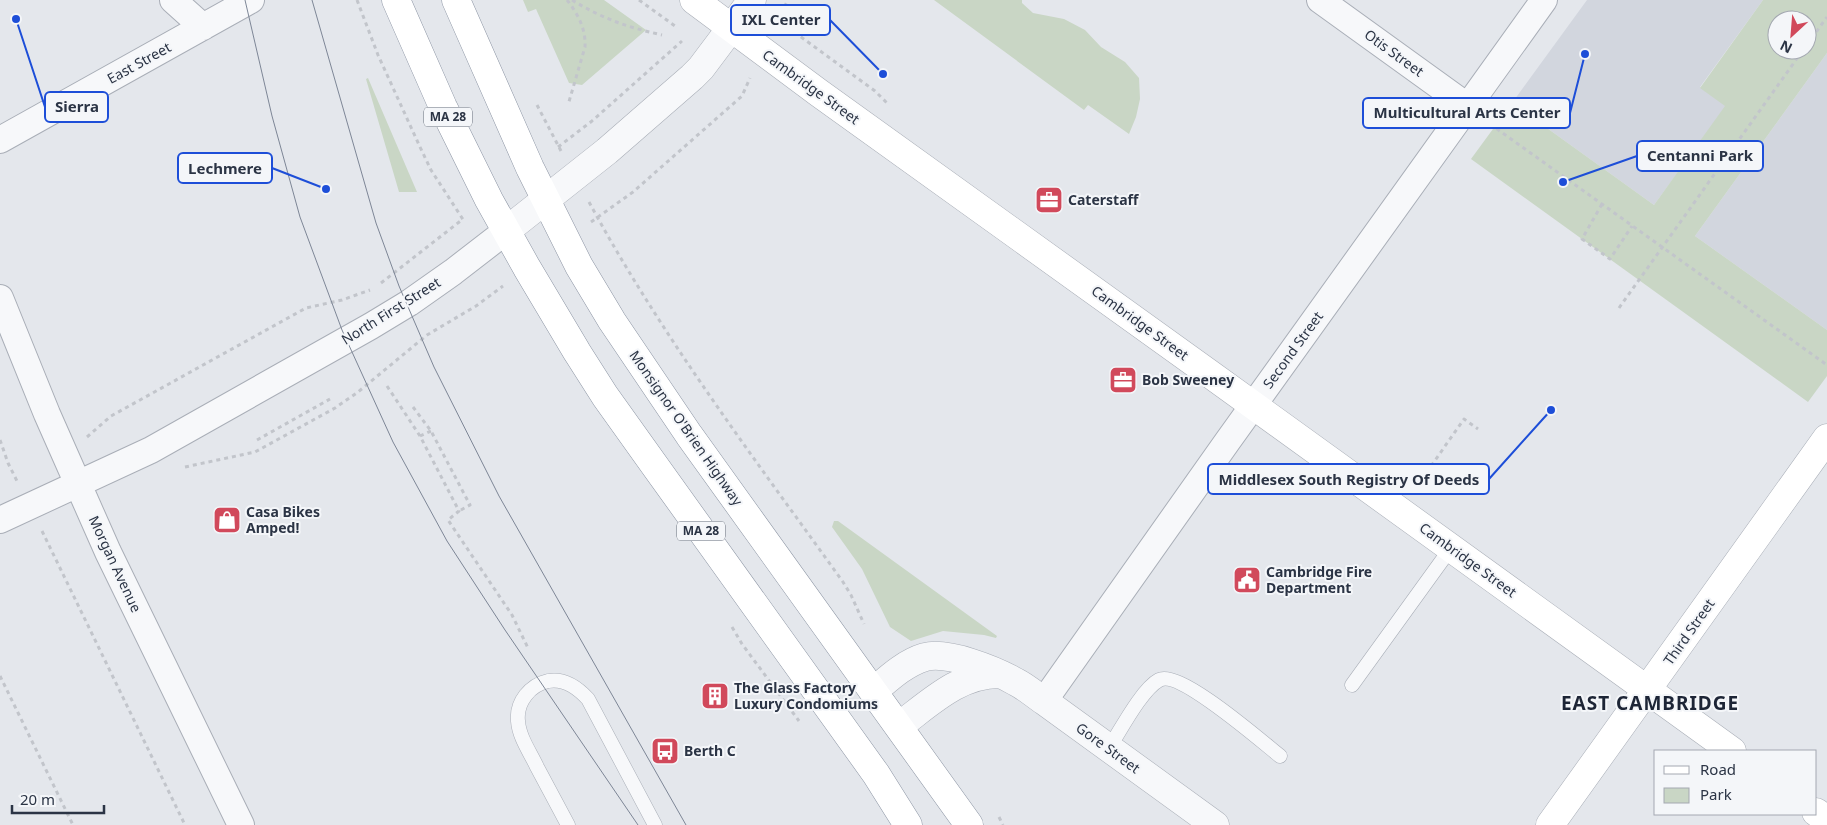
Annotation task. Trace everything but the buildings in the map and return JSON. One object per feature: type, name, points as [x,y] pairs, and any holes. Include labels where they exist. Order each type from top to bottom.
[{"type":"main road","name":"MA 28","points":[[396,0],[443,106],[506,230],[552,312],[605,396],[831,710],[877,776],[908,825]]},
{"type":"main road","name":"Monsignor O'Brien Highway","points":[[456,0],[478,54],[546,199],[586,278],[649,377],[969,825]]},
{"type":"main road","name":"Cambridge Street","points":[[694,0],[819,93],[1731,750]]},
{"type":"main road","name":"Third Street","points":[[1550,825],[1827,438]]},
{"type":"street","points":[[174,0],[203,27]]},
{"type":"street","name":"East Street","points":[[0,140],[251,0]]},
{"type":"street","name":"North First Street","points":[[0,520],[151,450],[409,303],[453,272],[546,199],[606,151],[692,77],[701,68],[752,0]]},
{"type":"street","name":"Otis Street","points":[[1320,0],[1467,106]]},
{"type":"street","name":"Second Street","points":[[1044,701],[1544,0]]},
{"type":"street","name":"Morgan Avenue","points":[[0,298],[46,414],[108,552],[241,825]]},
{"type":"street","name":"Gore Street","points":[[874,691],[911,663],[933,656],[958,659],[999,674],[1016,682],[1044,701],[1215,825]]},
{"type":"street","points":[[900,726],[960,682],[978,676],[999,674]]},
{"type":"lane","points":[[1352,685],[1451,548]]},
{"type":"lane","points":[[1109,748],[1145,693],[1153,684],[1161,679],[1173,680],[1198,693],[1280,756]]},
{"type":"lane","points":[[568,825],[525,743],[517,719],[524,696],[531,689],[548,681],[569,684],[580,690],[588,699],[655,825]]},
{"type":"path","points":[[357,0],[380,61],[431,170]]},
{"type":"path","points":[[567,0],[580,20],[585,40],[585,47],[568,105]]},
{"type":"path","points":[[572,0],[616,23],[662,35]]},
{"type":"path","points":[[639,0],[649,7]]},
{"type":"path","points":[[752,0],[808,42]]},
{"type":"path","points":[[1817,31],[1827,17]]},
{"type":"path","points":[[592,121],[670,51]]},
{"type":"path","points":[[1619,308],[1796,60]]},
{"type":"path","points":[[633,192],[725,110]]},
{"type":"path","points":[[1490,124],[1827,365]]},
{"type":"path","points":[[1602,204],[1582,239],[1610,259],[1632,226]]},
{"type":"path","name":"North First Street","points":[[381,284],[420,252]]},
{"type":"path","points":[[620,259],[704,388],[843,582],[851,595],[865,628]]},
{"type":"path","name":"North First Street","points":[[90,435],[111,416],[306,308],[342,300],[373,289]]},
{"type":"path","points":[[180,468],[258,451],[335,408],[358,392],[427,335],[476,306]]},
{"type":"path","points":[[387,386],[420,436],[459,511]]},
{"type":"path","points":[[257,440],[330,399]]},
{"type":"path","points":[[413,407],[431,431],[470,505],[448,520],[512,615],[528,648]]},
{"type":"path","points":[[1422,479],[1464,419],[1478,429]]},
{"type":"path","points":[[420,436],[431,431]]},
{"type":"path","points":[[0,440],[16,479]]},
{"type":"path","points":[[42,532],[185,825]]},
{"type":"path","points":[[0,676],[73,825]]},
{"type":"shaded area","points":[[1587,0],[1763,0],[1700,87],[1726,106],[1654,205],[1512,103]]},
{"type":"shaded area","points":[[1827,53],[1827,330],[1695,236]]},
{"type":"green space","points":[[523,0],[604,0],[646,30],[582,85],[569,83],[536,9],[528,12]]},
{"type":"green space","points":[[934,0],[1022,0],[1022,3],[1033,13],[1064,19],[1085,30],[1101,47],[1125,62],[1139,78],[1140,99],[1136,117],[1129,134],[1088,105],[1084,110]]},
{"type":"green space","points":[[1763,0],[1827,0],[1827,53],[1695,236],[1827,330],[1827,376],[1808,402],[1471,159],[1512,103],[1654,205],[1725,106],[1700,88]]},
{"type":"green space","points":[[368,78],[417,192],[399,192],[366,79]]},
{"type":"green space","points":[[834,521],[838,521],[997,636],[996,638],[943,631],[911,641],[890,627],[862,569],[832,527]]},
{"type":"tram line","points":[[245,0],[272,116],[300,217],[342,330],[393,442],[447,541],[505,630],[638,825]]},
{"type":"tram line","points":[[312,0],[376,223],[399,286],[434,367],[499,496],[686,825]]},
{"type":"place","name":"Sierra","points":[[16,19]]},
{"type":"place","name":"Multicultural Arts Center","points":[[1585,54]]},
{"type":"place","name":"IXL Center","points":[[883,74]]},
{"type":"place","name":"Centanni Park","points":[[1563,182]]},
{"type":"place","name":"Lechmere","points":[[326,189]]},
{"type":"place","name":"Caterstaff","points":[[1049,200]]},
{"type":"place","name":"Bob Sweeney","points":[[1123,380]]},
{"type":"place","name":"Middlesex South Registry Of Deeds","points":[[1551,410]]},
{"type":"place","name":"Casa Bikes Amped!","points":[[227,520]]},
{"type":"place","name":"Cambridge Fire Department","points":[[1247,580]]},
{"type":"place","name":"The Glass Factory Luxury Condomiums","points":[[715,696]]},
{"type":"place","name":"Berth C","points":[[665,751]]},
{"type":"district","name":"EAST CAMBRIDGE","points":[[1650,703]]}]
